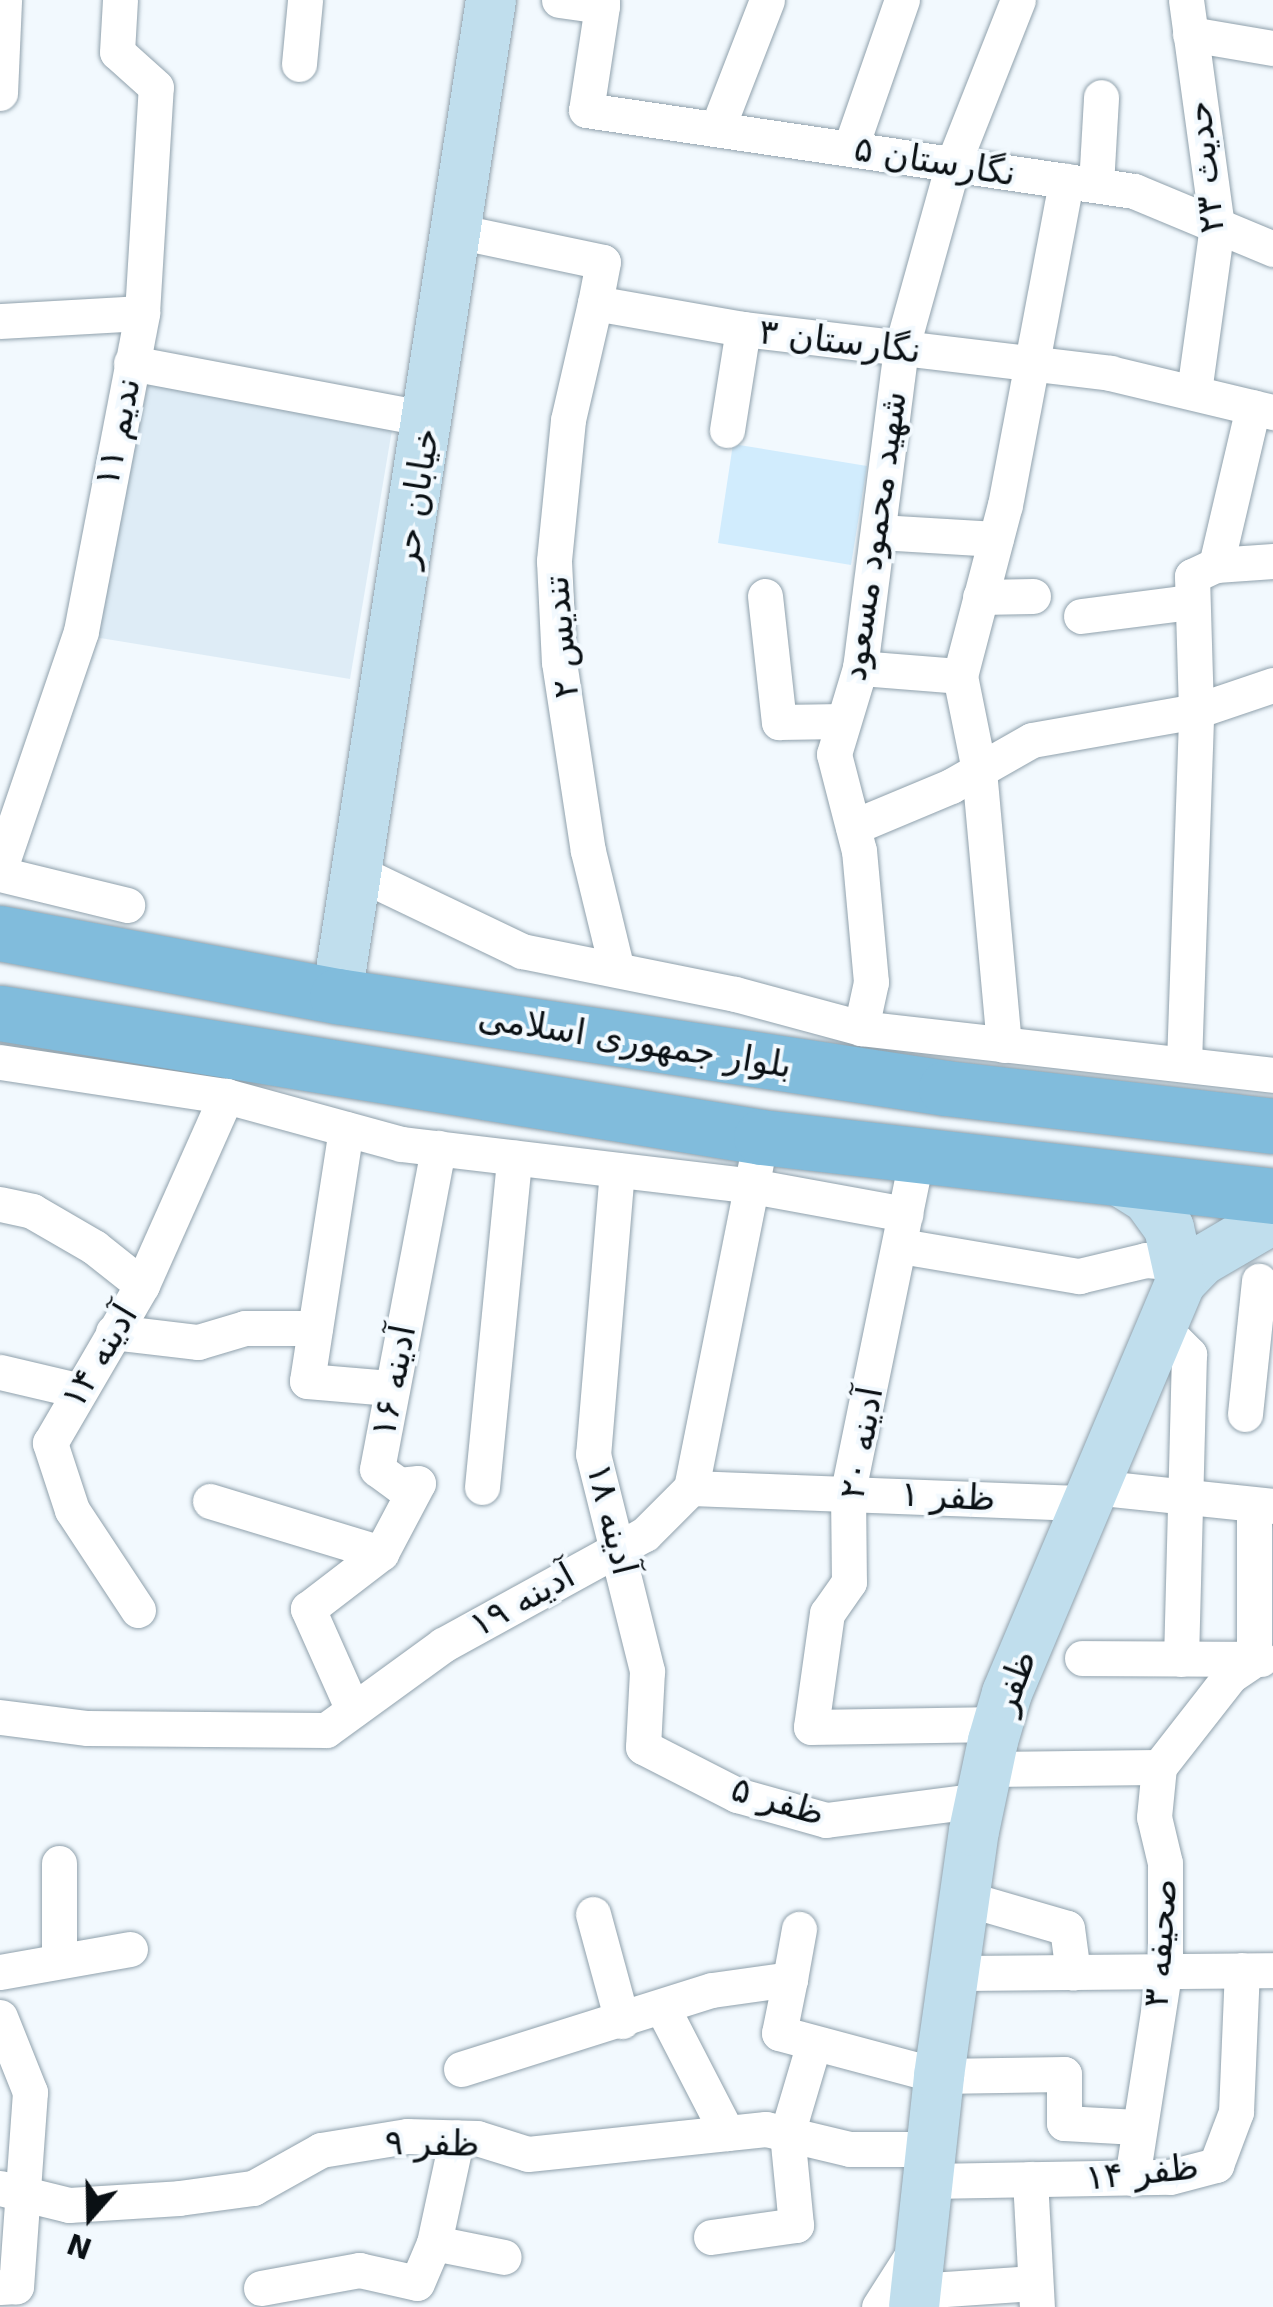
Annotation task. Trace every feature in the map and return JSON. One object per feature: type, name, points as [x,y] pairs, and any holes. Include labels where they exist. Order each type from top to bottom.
[{"type":"main road","name":"بلوار جمهوری اسلامی","points":[[0,933],[337,996],[948,1064],[1273,1126]]},
{"type":"main road","points":[[0,1013],[756,1161],[917,1155],[1273,1196]]},
{"type":"street","points":[[0,92],[4,0]]},
{"type":"street","name":"ندیم ۱۱","points":[[0,871],[80,631],[142,312],[156,87],[117,52],[120,0]]},
{"type":"street","points":[[299,64],[305,0]]},
{"type":"street","name":"خیابان حر","points":[[337,996],[491,0]]},
{"type":"street","points":[[559,0],[602,3]]},
{"type":"street","points":[[717,129],[768,0]]},
{"type":"street","points":[[850,148],[902,0]]},
{"type":"street","name":"شهید محمود مسعود","points":[[861,1028],[871,982],[852,827],[834,754],[860,668],[901,350],[954,164],[1018,0]]},
{"type":"street","name":"نگارستان ۵","points":[[602,3],[586,110],[1134,191],[1273,249]]},
{"type":"street","points":[[1188,17],[1273,48]]},
{"type":"street","name":"حدیث ۲۳","points":[[1188,17],[1217,226],[1194,392]]},
{"type":"street","points":[[1004,1044],[979,770],[960,676],[996,539],[1032,364],[1101,97]]},
{"type":"street","points":[[456,231],[603,262],[595,303]]},
{"type":"street","name":"نگارستان ۳","points":[[595,303],[742,328],[1032,364],[1194,392],[1263,409]]},
{"type":"street","name":"تندیس ۲","points":[[595,303],[568,420],[554,561],[559,662],[588,851],[617,970]]},
{"type":"street","points":[[0,321],[142,312]]},
{"type":"street","points":[[726,430],[742,328]]},
{"type":"street","points":[[131,364],[428,419]]},
{"type":"street","points":[[1216,566],[1263,409]]},
{"type":"street","points":[[879,532],[996,539]]},
{"type":"street","points":[[1184,1063],[1196,711],[1192,576],[1216,566],[1273,561]]},
{"type":"street","points":[[765,596],[779,722],[843,722]]},
{"type":"street","points":[[980,597],[1033,596]]},
{"type":"street","points":[[1082,616],[1190,602]]},
{"type":"street","points":[[860,668],[960,676]]},
{"type":"street","points":[[852,827],[979,770],[1032,740],[1196,711],[1273,685]]},
{"type":"street","points":[[0,871],[127,905]]},
{"type":"street","points":[[357,872],[522,951],[861,1028],[948,1064],[1004,1044],[1273,1075]]},
{"type":"street","points":[[0,1062],[226,1096],[346,1129],[438,1148],[514,1158],[617,1170],[756,1161],[903,1230],[1079,1276],[1146,1260],[1181,1283],[1266,1281],[1245,1414]]},
{"type":"street","name":"آدینه ۱۴","points":[[138,1610],[72,1510],[50,1443],[77,1390],[142,1286],[226,1096]]},
{"type":"street","points":[[346,1129],[307,1382],[390,1388]]},
{"type":"street","name":"آدینه ۱۶","points":[[353,1710],[308,1610],[381,1553],[418,1484],[400,1485],[376,1469],[438,1148]]},
{"type":"street","name":"آدینه ۲۰","points":[[917,1155],[848,1492],[849,1582],[827,1613],[811,1728],[989,1764]]},
{"type":"street","points":[[482,1488],[514,1158]]},
{"type":"street","points":[[691,1488],[756,1161]]},
{"type":"street","name":"آدینه ۱۸","points":[[617,1170],[593,1454],[621,1547],[647,1671],[642,1747]]},
{"type":"street","points":[[1114,1177],[1147,1198],[1169,1228],[1181,1283],[1189,1354],[1182,1658]]},
{"type":"street","points":[[0,1204],[32,1211],[94,1247],[142,1286]]},
{"type":"street","points":[[1181,1283],[1273,1219]]},
{"type":"street","name":"ظفر","points":[[903,2302],[922,2239],[939,2076],[964,1898],[989,1764],[1089,1495],[1181,1283]]},
{"type":"street","points":[[113,1332],[198,1342],[244,1328],[315,1328]]},
{"type":"street","points":[[0,1372],[77,1390]]},
{"type":"street","name":"ظفر ۱","points":[[691,1488],[1089,1495],[1263,1506]]},
{"type":"street","name":"آدینه ۱۹","points":[[0,1718],[87,1728],[326,1730],[443,1645],[646,1534],[691,1488]]},
{"type":"street","points":[[210,1501],[381,1553]]},
{"type":"street","points":[[1263,1506],[1264,1659]]},
{"type":"street","points":[[1082,1658],[1264,1659]]},
{"type":"street","points":[[989,1764],[1159,1767],[1230,1676],[1264,1659]]},
{"type":"street","name":"ظفر ۵","points":[[642,1747],[738,1795],[826,1820],[989,1764]]},
{"type":"street","name":"صحیفه ۳","points":[[1132,2178],[1165,1968],[1165,1863],[1154,1817],[1159,1767]]},
{"type":"street","points":[[59,1863],[59,1958]]},
{"type":"street","points":[[964,1898],[1068,1928],[1072,1972]]},
{"type":"street","points":[[593,1914],[622,2022]]},
{"type":"street","points":[[799,1929],[779,2033],[939,2076],[1064,2074],[1064,2122],[1047,2179],[1035,2295],[903,2302]]},
{"type":"street","points":[[0,1972],[59,1958],[130,1950]]},
{"type":"street","points":[[954,1973],[1258,1970]]},
{"type":"street","name":"ظفر ۱۴","points":[[931,2165],[1047,2179],[1132,2178],[1216,2164],[1236,2112],[1258,1970]]},
{"type":"street","points":[[461,2070],[622,2022],[712,1990],[790,1979]]},
{"type":"street","points":[[662,2007],[727,2133]]},
{"type":"street","points":[[0,2017],[30,2092],[12,2189],[16,2286],[0,2288]]},
{"type":"street","points":[[710,2237],[796,2225],[787,2134],[814,2043]]},
{"type":"street","points":[[1064,2122],[1138,2126]]},
{"type":"street","name":"ظفر ۹","points":[[12,2189],[70,2204],[253,2188],[321,2150],[407,2136],[457,2137],[528,2154],[727,2133],[787,2134],[931,2165]]},
{"type":"street","points":[[261,2288],[359,2270],[417,2283],[434,2243],[457,2137]]},
{"type":"street","points":[[434,2243],[504,2257]]},
{"type":"shaded area","points":[[150,375],[393,424],[350,679],[94,637]]},
{"type":"shaded area","points":[[733,444],[867,466],[851,565],[718,543]]}]
